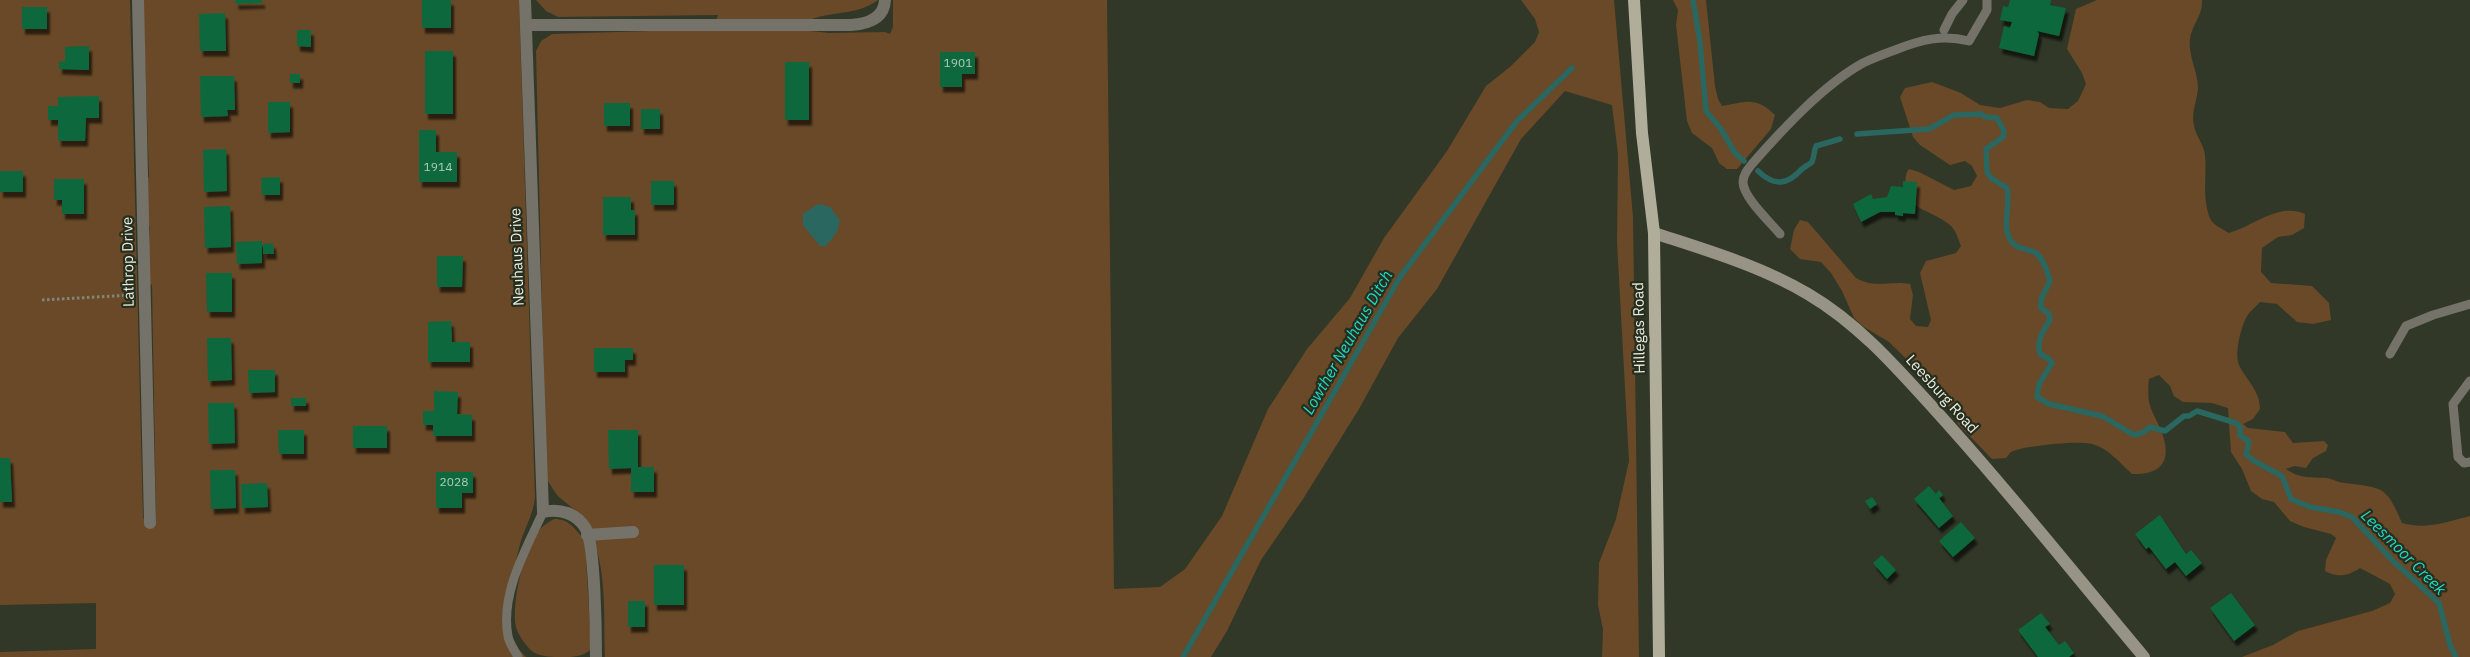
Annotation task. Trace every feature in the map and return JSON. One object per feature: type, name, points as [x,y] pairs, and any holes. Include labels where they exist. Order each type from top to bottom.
[{"type":"main road","name":"Hillegas Road","points":[[1634,0],[1642,133],[1654,233],[1660,657]]},
{"type":"main road","name":"Leesburg Road","points":[[1654,233],[1727,257],[1792,286],[1829,308],[1864,334],[1982,462],[2144,657]]},
{"type":"street","name":"Lathrop Drive","points":[[138,0],[150,523]]},
{"type":"street","name":"Neuhaus Drive","points":[[526,0],[543,512]]},
{"type":"street","points":[[526,25],[866,24],[879,16],[885,0]]},
{"type":"street","points":[[543,512],[556,509],[574,516],[586,530],[593,583],[596,657]]},
{"type":"street","points":[[587,535],[633,532]]},
{"type":"lane","points":[[1944,30],[1952,14],[1963,0]]},
{"type":"lane","points":[[1780,234],[1746,191],[1743,183],[1745,174],[1752,164],[1828,86],[1864,62],[1930,38],[1957,38],[1969,41],[1987,10],[1987,0]]},
{"type":"lane","points":[[2390,354],[2406,326],[2433,315],[2470,304]]},
{"type":"lane","points":[[2470,381],[2453,404],[2458,457],[2464,463],[2470,462]]},
{"type":"lane","name":"Neuhaus Drive","points":[[518,657],[508,637],[508,602],[521,560],[543,512]]},
{"type":"path","points":[[42,300],[111,296]]},
{"type":"shaded area","points":[[0,0],[130,0],[143,517],[145,522],[154,523],[156,519],[152,285],[147,282],[150,228],[145,209],[144,180],[149,177],[143,0],[519,0],[535,496],[515,567],[509,601],[506,636],[526,657],[0,657],[0,652],[96,649],[96,603],[0,605]]},
{"type":"shaded area","points":[[536,0],[878,0],[860,9],[812,19],[803,23],[801,30],[829,33],[885,32],[890,34],[893,27],[893,0],[1107,0],[1114,589],[1160,587],[1185,569],[1222,516],[1268,409],[1307,349],[1350,298],[1384,238],[1447,151],[1486,86],[1511,66],[1535,42],[1539,32],[1535,19],[1521,0],[1614,0],[1633,217],[1639,657],[1602,657],[1603,629],[1598,605],[1599,563],[1616,519],[1629,461],[1617,242],[1618,154],[1612,105],[1565,91],[1521,139],[1437,289],[1398,338],[1359,409],[1303,499],[1261,560],[1227,631],[1211,657],[605,657],[603,585],[597,550],[591,533],[582,518],[557,495],[546,478],[536,51],[541,41],[552,34],[713,29],[718,15],[558,17],[546,11]]},
{"type":"shaded area","points":[[1673,0],[1706,0],[1715,86],[1722,106],[1744,102],[1756,103],[1762,105],[1775,115],[1771,129],[1737,169],[1727,169],[1719,163],[1712,148],[1692,133],[1687,121],[1676,25],[1678,10]]},
{"type":"shaded area","points":[[2097,0],[2202,0],[2201,11],[2191,34],[2190,45],[2198,88],[2193,121],[2205,155],[2205,193],[2210,219],[2229,233],[2276,213],[2296,211],[2305,214],[2304,228],[2292,235],[2278,237],[2262,248],[2261,272],[2271,283],[2312,286],[2329,303],[2331,320],[2313,324],[2297,322],[2277,304],[2260,302],[2250,312],[2241,333],[2237,354],[2239,365],[2258,396],[2260,409],[2253,419],[2243,424],[2248,428],[2285,432],[2293,443],[2324,441],[2328,445],[2326,451],[2313,458],[2306,468],[2294,466],[2286,469],[2301,476],[2327,478],[2343,483],[2376,488],[2387,495],[2402,523],[2419,526],[2444,523],[2470,516],[2470,657],[2242,657],[2273,645],[2298,631],[2372,611],[2390,603],[2395,594],[2390,584],[2360,568],[2343,575],[2334,575],[2325,571],[2326,560],[2336,538],[2331,534],[2290,521],[2274,502],[2262,499],[2251,491],[2242,469],[2231,452],[2228,408],[2212,403],[2183,402],[2174,396],[2170,386],[2159,375],[2149,379],[2148,388],[2150,407],[2161,430],[2166,448],[2163,462],[2155,470],[2148,473],[2132,474],[2114,456],[2098,446],[2085,443],[2064,443],[2026,448],[2011,452],[2006,458],[1992,459],[1958,424],[1950,408],[1933,385],[1889,342],[1864,327],[1854,318],[1842,291],[1831,273],[1821,262],[1800,259],[1790,249],[1794,230],[1800,220],[1808,222],[1856,278],[1876,284],[1910,284],[1913,295],[1910,319],[1916,326],[1928,327],[1931,320],[1920,273],[1926,261],[1956,253],[1961,246],[1950,225],[1921,209],[1909,199],[1905,184],[1906,174],[1909,169],[1919,172],[1954,190],[1971,186],[1977,176],[1972,166],[1965,161],[1950,165],[1920,145],[1913,137],[1900,97],[1905,88],[1932,82],[1961,93],[1980,105],[2000,108],[2027,100],[2040,102],[2049,108],[2068,109],[2078,101],[2086,84],[2082,73],[2067,49],[2076,9]]},
{"type":"shaded area","points":[[554,519],[560,519],[568,523],[585,539],[591,649],[585,654],[574,657],[547,656],[533,652],[523,640],[516,627],[515,607],[519,581],[526,556],[536,534],[543,526]]},
{"type":"water","points":[[818,204],[830,207],[840,220],[837,232],[826,246],[820,246],[803,225],[803,214]]},
{"type":"building","points":[[235,0],[262,0],[262,3],[236,4]]},
{"type":"building","points":[[422,0],[451,0],[451,28],[422,28]]},
{"type":"building","points":[[2010,0],[2051,0],[2050,5],[2066,8],[2059,36],[2037,31],[2039,34],[2034,56],[1999,48],[2004,26],[2010,28],[2012,22],[2000,20],[2003,6],[2008,7]]},
{"type":"building","points":[[22,7],[47,7],[47,29],[22,29]]},
{"type":"building","points":[[225,13],[226,51],[200,51],[199,14]]},
{"type":"building","points":[[297,30],[311,30],[311,47],[297,46]]},
{"type":"building","points":[[89,46],[89,70],[59,69],[59,62],[65,61],[65,47]]},
{"type":"building","points":[[425,51],[453,51],[453,114],[425,114]]},
{"type":"building","points":[[940,52],[975,52],[975,74],[962,74],[962,87],[940,87]]},
{"type":"building","points":[[785,62],[809,62],[809,120],[785,120]]},
{"type":"building","points":[[290,74],[300,74],[300,83],[290,83]]},
{"type":"building","points":[[200,76],[234,76],[235,110],[227,110],[228,116],[201,117]]},
{"type":"building","points":[[99,96],[99,118],[86,118],[85,141],[58,141],[58,120],[48,120],[48,106],[58,106],[58,97]]},
{"type":"building","points":[[268,102],[290,102],[290,132],[268,133]]},
{"type":"building","points":[[604,103],[630,103],[630,126],[604,126]]},
{"type":"building","points":[[641,109],[660,109],[660,129],[641,129]]},
{"type":"building","points":[[419,130],[436,130],[436,152],[457,152],[457,182],[419,182]]},
{"type":"building","points":[[226,149],[227,191],[204,192],[203,150]]},
{"type":"building","points":[[0,171],[23,171],[23,192],[0,192]]},
{"type":"building","points":[[280,177],[280,195],[262,195],[261,178]]},
{"type":"building","points":[[54,179],[84,179],[84,214],[62,214],[62,200],[54,200]]},
{"type":"building","points":[[651,181],[674,181],[674,205],[651,205]]},
{"type":"building","points":[[1903,181],[1917,182],[1915,214],[1903,213],[1903,216],[1895,215],[1895,212],[1880,212],[1861,222],[1853,204],[1871,194],[1873,199],[1887,197],[1891,186],[1903,187]]},
{"type":"building","points":[[603,197],[631,197],[631,210],[635,210],[635,235],[603,235]]},
{"type":"building","points":[[230,206],[231,247],[205,248],[204,207]]},
{"type":"building","points":[[262,241],[262,263],[237,264],[236,242]]},
{"type":"building","points":[[273,243],[274,254],[263,254],[263,244]]},
{"type":"building","points":[[437,256],[463,256],[462,287],[437,287]]},
{"type":"building","points":[[206,273],[232,273],[232,312],[207,312]]},
{"type":"building","points":[[451,321],[452,342],[470,342],[470,362],[428,362],[428,322]]},
{"type":"building","points":[[207,338],[231,338],[232,380],[208,381]]},
{"type":"building","points":[[594,348],[633,348],[633,360],[625,360],[625,372],[594,372]]},
{"type":"building","points":[[248,370],[275,370],[275,392],[249,393]]},
{"type":"building","points":[[434,391],[458,392],[457,414],[472,415],[472,436],[433,436],[433,425],[423,425],[423,411],[434,411]]},
{"type":"building","points":[[291,398],[306,398],[306,406],[291,406]]},
{"type":"building","points":[[208,403],[234,403],[235,443],[209,444]]},
{"type":"building","points":[[353,426],[387,426],[387,448],[353,448]]},
{"type":"building","points":[[278,430],[304,430],[304,454],[279,454]]},
{"type":"building","points":[[608,430],[638,430],[638,467],[654,467],[654,492],[631,492],[631,468],[609,469]]},
{"type":"building","points":[[0,458],[10,458],[12,502],[0,502]]},
{"type":"building","points":[[210,470],[235,470],[236,508],[211,509]]},
{"type":"building","points":[[436,472],[473,472],[473,493],[462,493],[462,508],[436,508]]},
{"type":"building","points":[[267,483],[268,507],[242,508],[241,484]]},
{"type":"building","points":[[1929,486],[1936,494],[1939,490],[1943,495],[1939,498],[1953,516],[1939,528],[1914,499]]},
{"type":"building","points":[[1872,497],[1877,504],[1870,509],[1865,501]]},
{"type":"building","points":[[2160,515],[2186,554],[2191,550],[2202,563],[2186,576],[2175,562],[2166,569],[2149,547],[2146,549],[2135,534]]},
{"type":"building","points":[[1961,522],[1975,538],[1953,557],[1939,541]]},
{"type":"building","points":[[1882,555],[1896,570],[1887,579],[1873,563]]},
{"type":"building","points":[[654,565],[684,565],[684,605],[654,605]]},
{"type":"building","points":[[2231,593],[2255,625],[2234,641],[2210,608]]},
{"type":"building","points":[[628,601],[645,601],[645,627],[628,627]]},
{"type":"building","points":[[2041,613],[2050,624],[2045,627],[2059,645],[2065,641],[2074,653],[2069,657],[2038,657],[2018,630]]},
{"type":"waterway","name":"Leesmoor Creek","points":[[1693,0],[1700,42],[1706,111],[1721,129],[1735,153],[1744,161]]},
{"type":"waterway","name":"Lowther Neuhaus Ditch","points":[[1183,657],[1400,277],[1517,121],[1572,68]]},
{"type":"waterway","name":"Leesmoor Creek","points":[[1857,134],[1929,129],[1954,115],[1981,114],[1985,117],[1997,118],[2004,131],[2003,137],[1986,149],[1987,172],[1991,178],[2007,188],[2006,222],[2011,241],[2016,246],[2033,251],[2039,256],[2050,281],[2041,299],[2041,308],[2049,314],[2050,320],[2041,336],[2039,349],[2040,354],[2052,363],[2039,384],[2037,397],[2049,404],[2102,416],[2134,435],[2144,432],[2150,427],[2165,431],[2184,416],[2189,416],[2197,411],[2236,423],[2240,427],[2240,435],[2249,442],[2246,454],[2254,461],[2282,476],[2291,499],[2310,507],[2339,512],[2352,517],[2394,562],[2439,603],[2450,645],[2456,657]]},
{"type":"waterway","name":"Leesmoor Creek","points":[[1758,171],[1775,182],[1786,181],[1812,162],[1816,146],[1840,139]]}]
